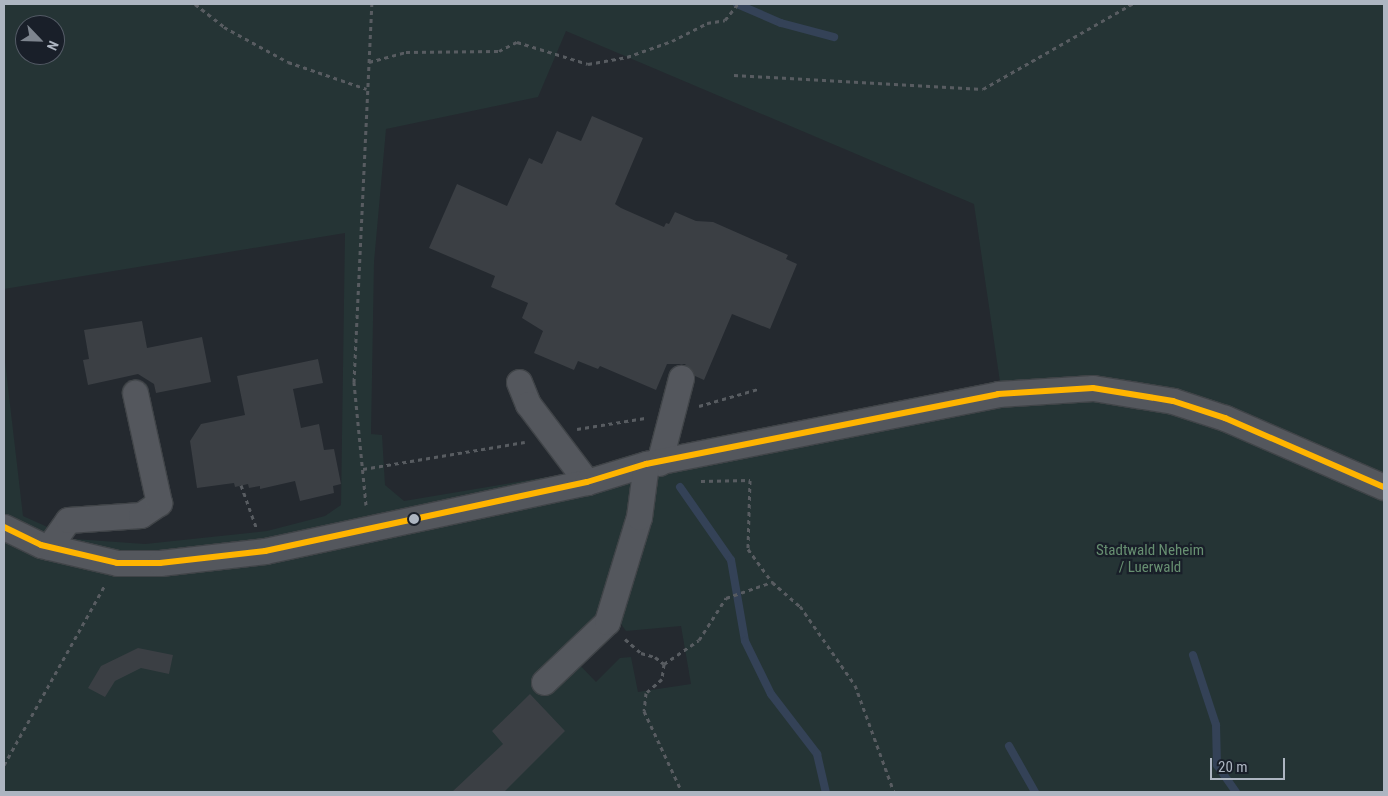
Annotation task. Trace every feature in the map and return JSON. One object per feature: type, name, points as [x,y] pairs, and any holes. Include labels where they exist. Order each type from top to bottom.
[{"type":"street","points":[[544,682],[607,622],[653,464],[682,378]]},
{"type":"street","points":[[519,382],[528,404],[587,482]]},
{"type":"street","points":[[4,527],[49,547],[117,563],[160,562],[265,552],[368,528],[587,482],[653,464],[998,394],[1093,388],[1173,401],[1216,415],[1384,487]]},
{"type":"street","points":[[49,547],[68,520],[141,515],[159,503],[135,393]]},
{"type":"path","points":[[195,4],[224,27],[288,62],[367,89]]},
{"type":"path","points":[[368,528],[354,382],[372,4]]},
{"type":"path","points":[[369,62],[406,52],[499,51],[517,42],[588,64],[628,57],[672,42],[707,23],[725,20],[738,4]]},
{"type":"path","points":[[734,75],[983,89],[1132,4]]},
{"type":"path","points":[[653,464],[691,481],[750,480],[748,548],[772,582],[800,606],[856,685],[894,792]]},
{"type":"path","points":[[241,485],[259,536]]},
{"type":"path","points":[[4,765],[117,563]]},
{"type":"path","points":[[682,792],[644,711],[646,693],[662,679],[664,664],[699,640],[726,598],[743,590],[772,582]]},
{"type":"path","points":[[607,622],[641,653],[655,656],[664,664]]},
{"type":"green space","name":"Stadtwald Neheim / Luerwald","points":[[4,4],[1384,4],[1384,792],[4,792],[4,353],[23,516],[74,539],[145,544],[267,531],[325,516],[341,505],[345,233],[4,289]],"holes":[[[566,31],[974,204],[1000,382],[559,475],[404,501],[385,485],[382,435],[371,434],[374,262],[386,129],[538,97]],[[616,617],[626,631],[681,626],[691,684],[638,692],[631,657],[620,658],[596,682],[574,659]]]},
{"type":"building","points":[[592,116],[643,138],[615,204],[664,227],[666,223],[669,224],[675,212],[696,221],[713,222],[788,255],[786,259],[797,264],[770,329],[732,314],[704,380],[695,376],[685,364],[667,364],[656,390],[600,366],[598,369],[578,361],[574,370],[534,353],[543,331],[522,318],[528,303],[491,287],[495,276],[429,248],[457,184],[507,206],[529,158],[542,164],[557,131],[581,141]]},
{"type":"building","points":[[142,321],[147,348],[202,337],[211,382],[156,393],[154,384],[138,374],[88,385],[83,360],[89,359],[84,330]]},
{"type":"building","points":[[318,359],[323,383],[293,389],[301,428],[319,424],[324,450],[334,449],[341,484],[333,486],[334,493],[300,501],[295,481],[260,489],[260,486],[249,488],[248,484],[235,487],[234,483],[197,488],[190,441],[201,424],[245,415],[237,376]]},
{"type":"building","points":[[138,648],[173,655],[169,674],[141,668],[115,681],[105,697],[88,688],[101,666]]},
{"type":"building","points":[[530,694],[565,731],[504,792],[452,792],[503,744],[492,731]]},
{"type":"waterway","points":[[737,4],[781,23],[834,37]]},
{"type":"waterway","points":[[680,487],[731,560],[745,641],[771,694],[817,754],[826,792]]},
{"type":"waterway","points":[[1193,655],[1216,725],[1217,765],[1236,792]]},
{"type":"waterway","points":[[1009,746],[1035,792]]},
{"type":"transit line","points":[[4,527],[41,545],[117,563],[160,563],[265,551],[587,482],[646,464],[998,394],[1093,388],[1173,401],[1225,418],[1384,487]]}]
